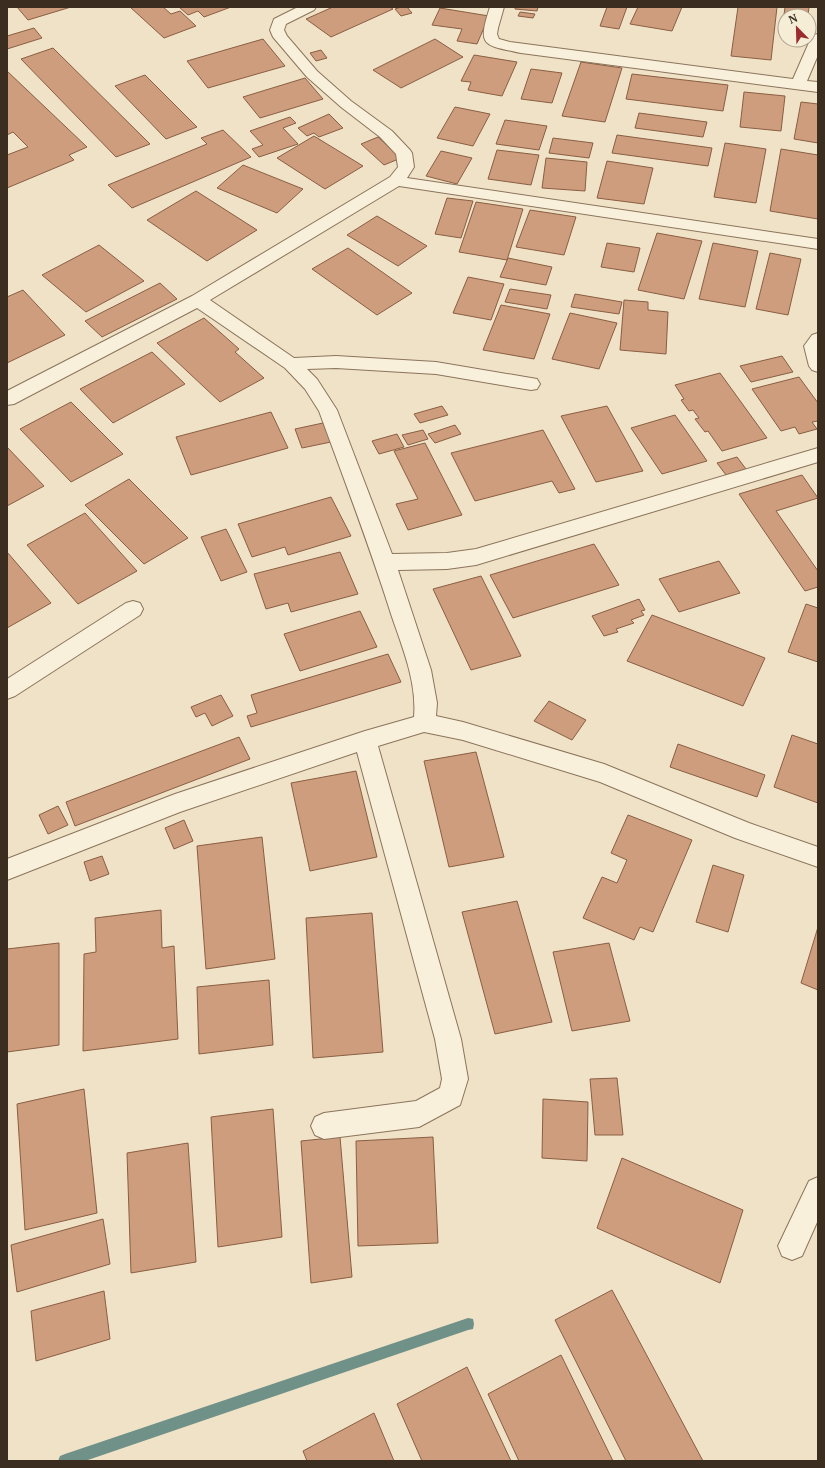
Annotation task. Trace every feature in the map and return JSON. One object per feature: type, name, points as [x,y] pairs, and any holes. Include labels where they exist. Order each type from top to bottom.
[{"type":"street","points":[[7,399],[198,300],[396,181],[406,167],[404,153],[386,134],[346,104],[312,74],[280,37],[277,30],[279,22],[309,7]]},
{"type":"street","points":[[497,7],[489,37],[491,41],[500,45],[521,49],[818,87]]},
{"type":"street","points":[[798,84],[818,38]]},
{"type":"street","points":[[396,181],[818,244]]},
{"type":"street","points":[[198,300],[291,364],[311,384],[328,410],[385,562],[420,670],[426,702],[424,723]]},
{"type":"street","points":[[818,339],[813,346],[818,366]]},
{"type":"street","points":[[291,364],[336,362],[436,368],[531,384]]},
{"type":"street","points":[[385,562],[448,561],[476,557],[818,455]]},
{"type":"street","points":[[7,690],[133,609]]},
{"type":"street","points":[[7,870],[176,804],[365,740],[424,723],[462,731],[604,774],[743,831],[818,857]]},
{"type":"street","points":[[324,1126],[419,1114],[451,1096],[455,1079],[448,1039],[365,740]]},
{"type":"street","points":[[792,1246],[818,1190]]},
{"type":"building","points":[[17,7],[71,7],[28,20]]},
{"type":"building","points":[[130,7],[163,7],[171,14],[180,11],[196,26],[164,38]]},
{"type":"building","points":[[179,7],[231,7],[204,17],[198,11],[188,15]]},
{"type":"building","points":[[333,7],[390,7],[393,9],[331,37],[306,19]]},
{"type":"building","points":[[407,7],[412,13],[401,16],[395,9]]},
{"type":"building","points":[[515,7],[538,7],[537,11],[515,9]]},
{"type":"building","points":[[607,7],[627,7],[619,29],[600,26]]},
{"type":"building","points":[[638,7],[682,7],[672,31],[630,24]]},
{"type":"building","points":[[738,7],[777,7],[771,60],[731,56]]},
{"type":"building","points":[[785,7],[809,7],[809,8]]},
{"type":"building","points":[[440,8],[489,16],[477,44],[457,41],[462,29],[432,25]]},
{"type":"building","points":[[520,12],[535,14],[533,18],[518,16]]},
{"type":"building","points":[[34,28],[42,38],[7,49],[7,36]]},
{"type":"building","points":[[263,39],[285,66],[208,88],[187,61]]},
{"type":"building","points":[[435,39],[463,57],[401,88],[373,70]]},
{"type":"building","points":[[53,48],[150,144],[116,157],[21,59]]},
{"type":"building","points":[[321,50],[327,58],[316,61],[310,53]]},
{"type":"building","points":[[474,55],[517,62],[502,96],[468,90],[471,82],[461,81]]},
{"type":"building","points":[[581,62],[622,68],[605,122],[562,116]]},
{"type":"building","points":[[531,69],[562,73],[552,103],[521,99]]},
{"type":"building","points":[[7,71],[87,147],[69,155],[74,160],[7,188],[7,155],[28,147],[13,132],[7,135]]},
{"type":"building","points":[[632,74],[728,85],[723,111],[626,99]]},
{"type":"building","points":[[145,75],[197,127],[166,139],[115,86]]},
{"type":"building","points":[[305,78],[323,99],[260,118],[243,97]]},
{"type":"building","points":[[744,92],[785,96],[781,131],[740,127]]},
{"type":"building","points":[[801,102],[818,104],[818,143],[794,139]]},
{"type":"building","points":[[455,107],[490,114],[473,146],[437,138]]},
{"type":"building","points":[[639,113],[707,122],[703,137],[635,128]]},
{"type":"building","points":[[329,114],[343,128],[319,137],[314,133],[307,136],[298,128]]},
{"type":"building","points":[[290,117],[296,123],[283,128],[298,144],[259,157],[252,149],[263,145],[250,131]]},
{"type":"building","points":[[505,120],[547,126],[539,150],[496,144]]},
{"type":"building","points":[[223,130],[251,157],[132,208],[108,185],[207,144],[201,138]]},
{"type":"building","points":[[617,135],[712,148],[708,166],[612,153]]},
{"type":"building","points":[[314,136],[363,166],[325,189],[277,158]]},
{"type":"building","points":[[378,137],[401,158],[384,165],[361,144]]},
{"type":"building","points":[[553,138],[593,143],[589,158],[549,153]]},
{"type":"building","points":[[725,143],[766,149],[756,203],[714,197]]},
{"type":"building","points":[[781,149],[818,155],[818,219],[770,211]]},
{"type":"building","points":[[497,150],[539,155],[531,185],[488,179]]},
{"type":"building","points":[[441,151],[472,158],[457,184],[426,176]]},
{"type":"building","points":[[546,158],[587,162],[585,191],[542,188]]},
{"type":"building","points":[[607,161],[653,168],[644,204],[597,198]]},
{"type":"building","points":[[243,165],[303,189],[277,213],[217,188]]},
{"type":"building","points":[[196,191],[257,230],[207,261],[147,220]]},
{"type":"building","points":[[447,198],[473,201],[461,238],[435,234]]},
{"type":"building","points":[[476,202],[523,209],[507,260],[459,252]]},
{"type":"building","points":[[530,210],[576,217],[564,255],[516,247]]},
{"type":"building","points":[[377,216],[427,246],[398,266],[347,235]]},
{"type":"building","points":[[657,233],[702,241],[684,299],[638,290]]},
{"type":"building","points":[[607,243],[640,248],[634,272],[601,267]]},
{"type":"building","points":[[713,243],[758,251],[745,307],[699,299]]},
{"type":"building","points":[[99,245],[144,281],[86,312],[42,275]]},
{"type":"building","points":[[348,248],[412,293],[377,315],[312,269]]},
{"type":"building","points":[[770,253],[801,259],[788,315],[756,309]]},
{"type":"building","points":[[508,258],[552,267],[546,285],[500,277]]},
{"type":"building","points":[[468,277],[504,284],[491,320],[453,313]]},
{"type":"building","points":[[160,283],[177,299],[102,337],[85,321]]},
{"type":"building","points":[[510,289],[551,295],[547,309],[505,302]]},
{"type":"building","points":[[23,290],[65,335],[7,363],[7,297]]},
{"type":"building","points":[[575,294],[622,302],[619,314],[571,307]]},
{"type":"building","points":[[624,300],[648,302],[648,310],[668,312],[666,354],[620,350]]},
{"type":"building","points":[[501,305],[550,314],[534,359],[483,350]]},
{"type":"building","points":[[570,313],[617,323],[599,369],[552,359]]},
{"type":"building","points":[[204,318],[239,349],[235,352],[264,378],[220,402],[157,343]]},
{"type":"building","points":[[152,352],[185,384],[113,423],[80,389]]},
{"type":"building","points":[[782,356],[793,372],[751,382],[740,366]]},
{"type":"building","points":[[720,373],[767,438],[722,451],[708,431],[705,432],[695,419],[699,418],[693,410],[689,411],[681,400],[684,399],[675,385]]},
{"type":"building","points":[[799,377],[818,403],[818,421],[812,422],[817,429],[799,434],[795,427],[781,431],[752,389]]},
{"type":"building","points":[[71,402],[123,454],[71,482],[20,429]]},
{"type":"building","points":[[442,406],[448,415],[420,423],[414,414]]},
{"type":"building","points":[[607,406],[643,471],[596,482],[561,416]]},
{"type":"building","points":[[271,412],[288,448],[191,475],[176,437]]},
{"type":"building","points":[[675,415],[707,461],[662,474],[631,428]]},
{"type":"building","points":[[323,423],[331,442],[302,448],[295,429]]},
{"type":"building","points":[[455,425],[461,434],[435,443],[428,434]]},
{"type":"building","points":[[423,430],[428,439],[408,445],[402,435]]},
{"type":"building","points":[[543,430],[575,489],[559,493],[552,481],[475,501],[451,453]]},
{"type":"building","points":[[397,434],[404,447],[379,454],[372,441]]},
{"type":"building","points":[[425,443],[462,515],[408,530],[396,504],[418,499],[394,451]]},
{"type":"building","points":[[7,447],[44,486],[7,506]]},
{"type":"building","points":[[737,457],[746,469],[726,475],[717,463]]},
{"type":"building","points":[[802,475],[818,498],[776,511],[818,571],[818,587],[805,591],[739,494]]},
{"type":"building","points":[[129,479],[188,538],[144,564],[85,505]]},
{"type":"building","points":[[331,497],[351,536],[288,555],[285,547],[252,557],[238,524]]},
{"type":"building","points":[[85,513],[137,571],[78,604],[27,545]]},
{"type":"building","points":[[226,529],[247,572],[221,581],[201,537]]},
{"type":"building","points":[[594,544],[619,585],[513,618],[490,575]]},
{"type":"building","points":[[7,552],[51,603],[7,628]]},
{"type":"building","points":[[340,552],[358,594],[291,612],[288,603],[266,609],[254,574]]},
{"type":"building","points":[[719,561],[740,593],[679,612],[659,579]]},
{"type":"building","points":[[481,576],[521,656],[471,670],[433,589]]},
{"type":"building","points":[[639,599],[645,610],[641,611],[644,615],[631,620],[634,623],[616,629],[618,632],[604,636],[592,616]]},
{"type":"building","points":[[806,604],[818,608],[818,662],[788,652]]},
{"type":"building","points":[[360,611],[377,647],[300,671],[284,634]]},
{"type":"building","points":[[652,615],[765,658],[743,706],[627,661]]},
{"type":"building","points":[[388,654],[401,682],[251,727],[247,716],[257,713],[251,695]]},
{"type":"building","points":[[221,695],[233,716],[212,726],[205,713],[196,717],[191,707]]},
{"type":"building","points":[[549,701],[586,720],[572,740],[534,721]]},
{"type":"building","points":[[792,735],[818,744],[818,803],[774,787]]},
{"type":"building","points":[[239,737],[250,759],[75,826],[66,802]]},
{"type":"building","points":[[678,744],[765,775],[757,797],[670,767]]},
{"type":"building","points":[[476,752],[504,857],[449,867],[424,761]]},
{"type":"building","points":[[356,771],[377,857],[310,871],[291,783]]},
{"type":"building","points":[[58,806],[68,825],[48,834],[39,815]]},
{"type":"building","points":[[628,815],[692,840],[653,932],[640,927],[634,940],[583,918],[602,877],[617,883],[627,860],[611,853]]},
{"type":"building","points":[[184,820],[193,841],[174,849],[165,828]]},
{"type":"building","points":[[262,837],[275,959],[206,969],[197,846]]},
{"type":"building","points":[[102,856],[109,874],[90,881],[84,862]]},
{"type":"building","points":[[713,865],[744,875],[728,932],[696,922]]},
{"type":"building","points":[[517,901],[552,1022],[495,1034],[462,912]]},
{"type":"building","points":[[161,910],[162,948],[174,946],[178,1039],[83,1051],[84,954],[96,952],[95,918]]},
{"type":"building","points":[[372,913],[383,1052],[313,1058],[306,918]]},
{"type":"building","points":[[818,927],[818,990],[801,983]]},
{"type":"building","points":[[59,943],[59,1045],[7,1052],[7,949]]},
{"type":"building","points":[[609,943],[630,1021],[572,1031],[553,952]]},
{"type":"building","points":[[269,980],[273,1045],[199,1054],[197,987]]},
{"type":"building","points":[[617,1078],[623,1135],[595,1135],[590,1079]]},
{"type":"building","points":[[84,1089],[97,1213],[25,1230],[17,1104]]},
{"type":"building","points":[[543,1099],[588,1102],[587,1161],[542,1158]]},
{"type":"building","points":[[273,1109],[282,1237],[218,1247],[211,1117]]},
{"type":"building","points":[[340,1137],[352,1277],[311,1283],[301,1141]]},
{"type":"building","points":[[433,1137],[438,1243],[358,1246],[356,1141]]},
{"type":"building","points":[[188,1143],[196,1262],[131,1273],[127,1153]]},
{"type":"building","points":[[622,1158],[743,1210],[720,1283],[597,1228]]},
{"type":"building","points":[[103,1219],[110,1264],[17,1292],[11,1245]]},
{"type":"building","points":[[612,1290],[703,1461],[626,1461],[555,1320]]},
{"type":"building","points":[[104,1291],[110,1339],[36,1361],[31,1311]]},
{"type":"building","points":[[561,1355],[613,1461],[519,1461],[488,1394]]},
{"type":"building","points":[[467,1367],[511,1461],[422,1461],[397,1404]]},
{"type":"building","points":[[374,1413],[394,1461],[307,1461],[303,1451]]},
{"type":"waterway","points":[[65,1461],[468,1324]]}]
